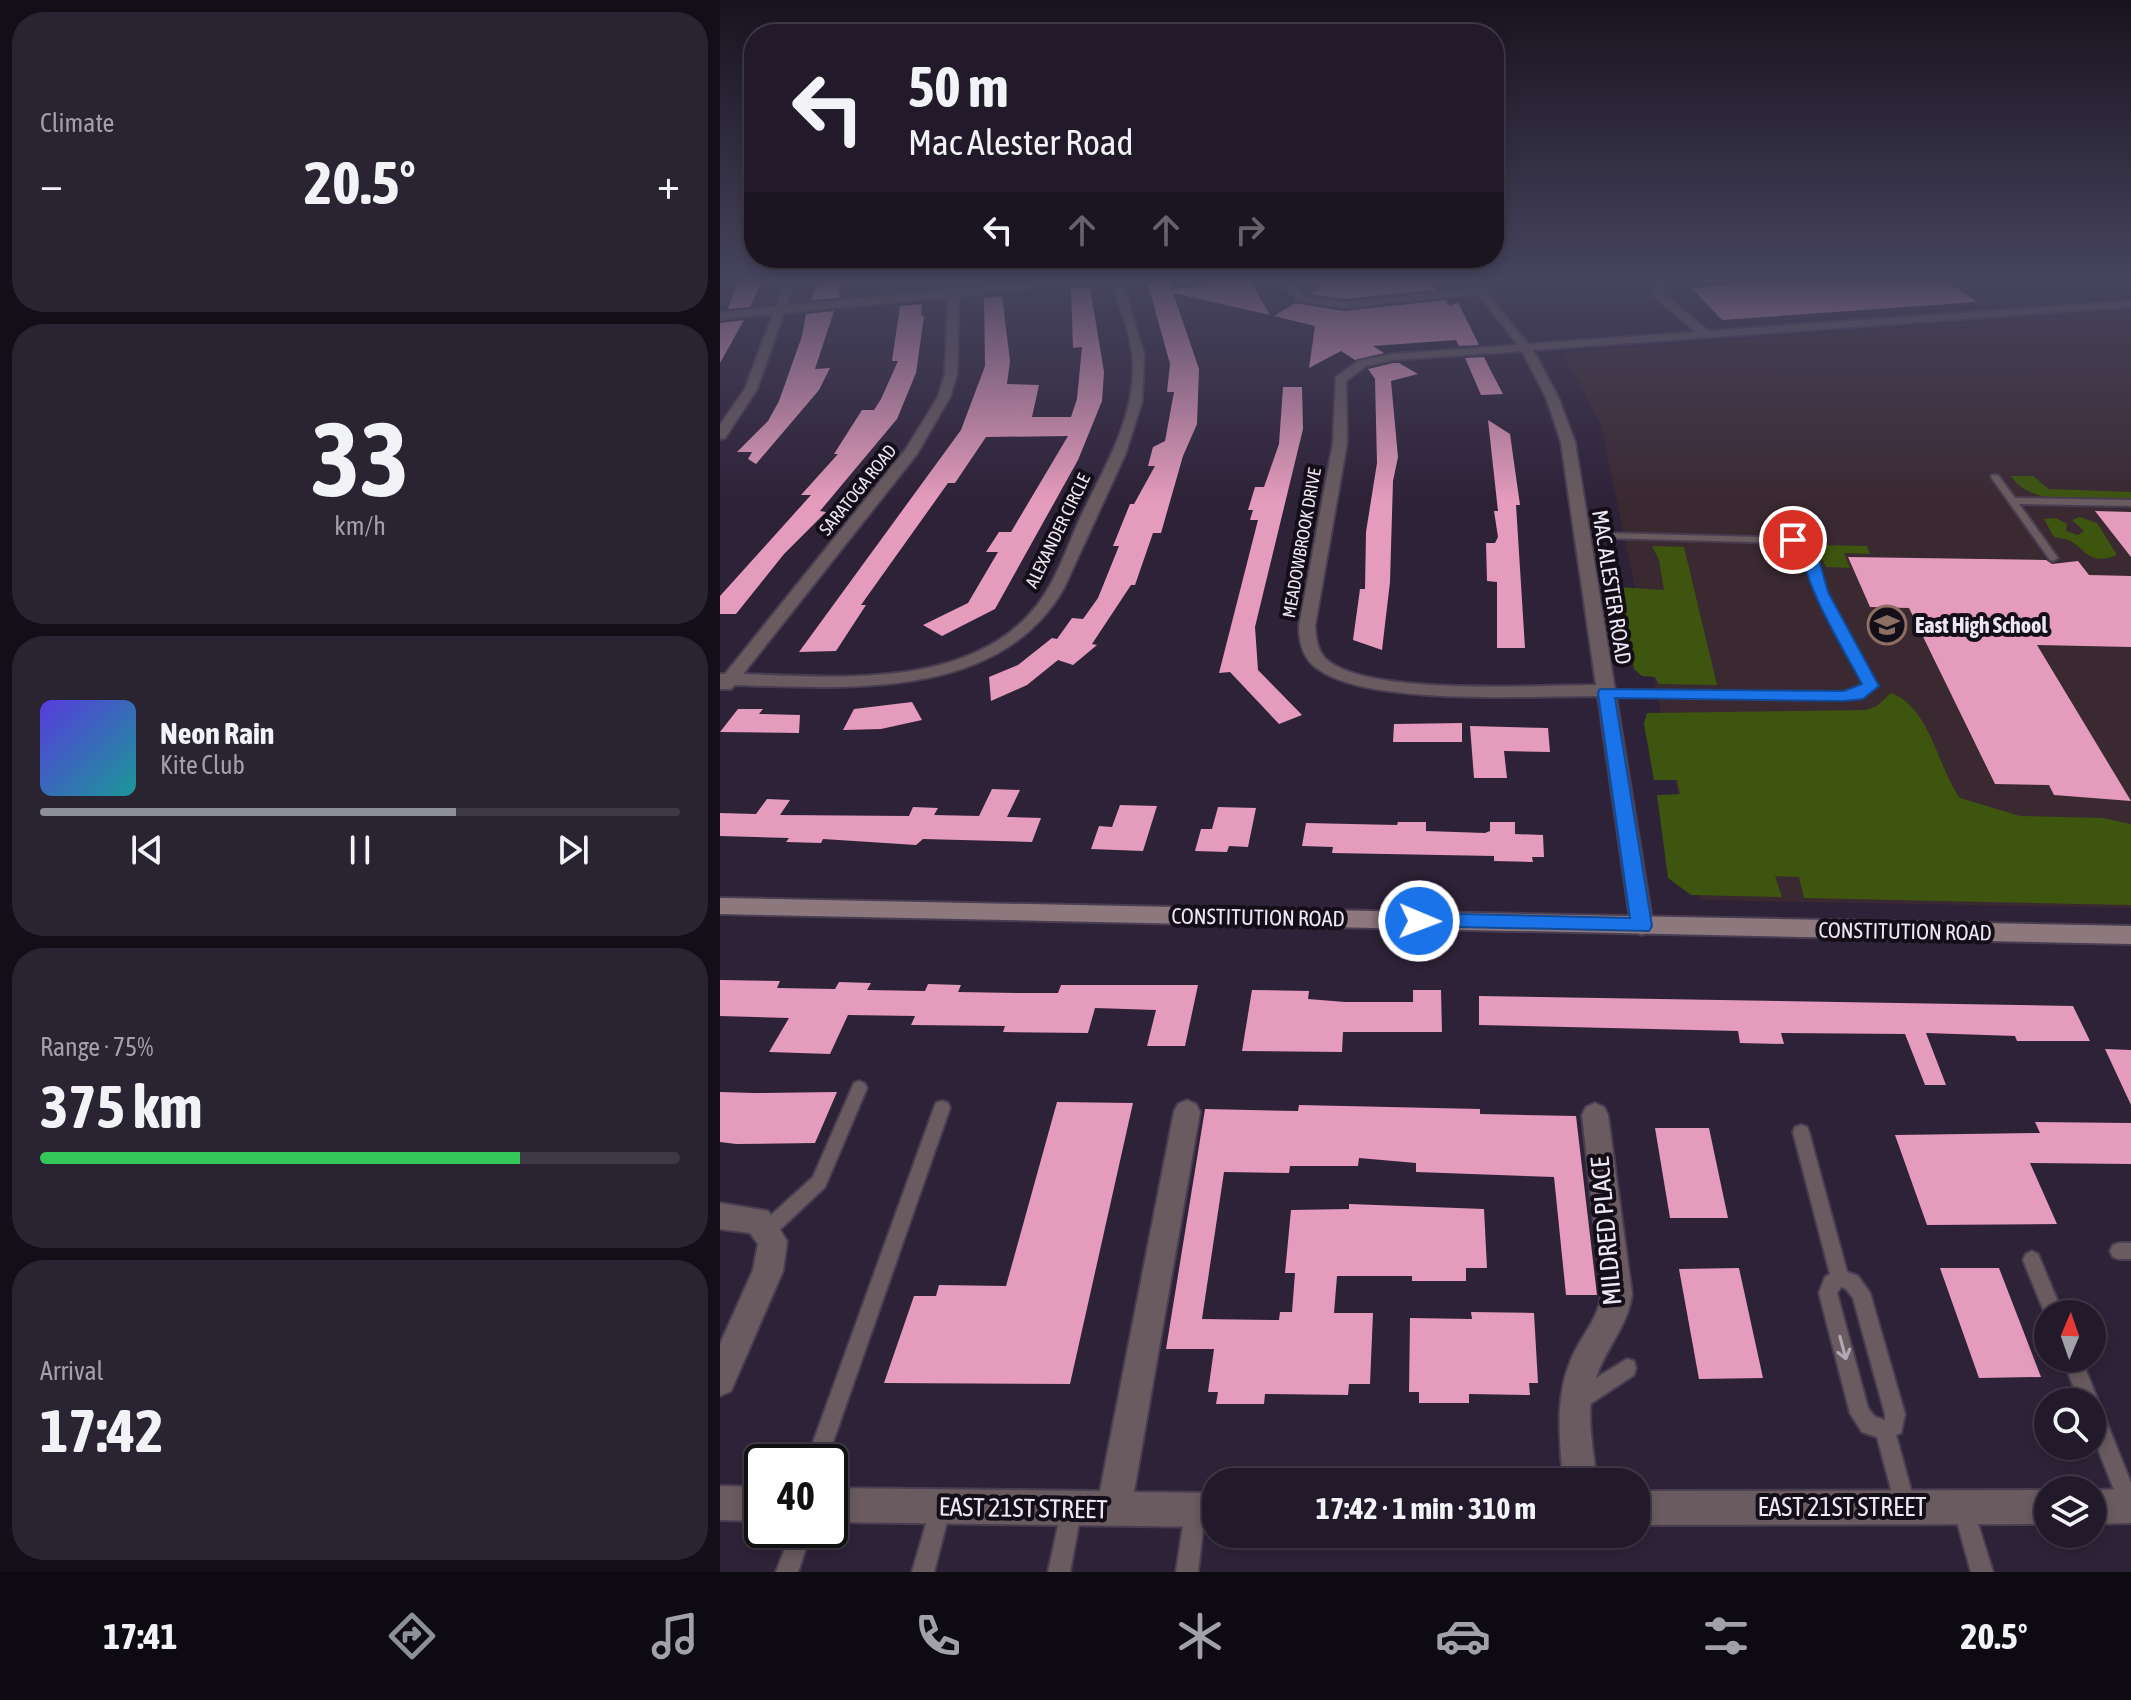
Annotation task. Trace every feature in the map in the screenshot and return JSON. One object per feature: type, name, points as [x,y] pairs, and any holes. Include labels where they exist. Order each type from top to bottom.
[{"type":"street","points":[[720,435],[745,402],[763,354]]},
{"type":"street","name":"SARATOGA ROAD","points":[[723,683],[912,451],[929,424],[951,374],[952,354]]},
{"type":"street","name":"ALEXANDER CIRCLE","points":[[723,683],[858,681],[927,673],[960,663],[1006,641],[1043,609],[1125,439],[1136,405],[1137,354]]},
{"type":"street","name":"MEADOWBROOK DRIVE","points":[[1429,354],[1362,363],[1345,373],[1339,387],[1340,443],[1307,626],[1307,642],[1313,655],[1326,667],[1376,685],[1606,691]]},
{"type":"street","name":"MAC ALESTER ROAD","points":[[1532,354],[1552,392],[1568,442],[1642,926]]},
{"type":"street","name":"CONSTITUTION ROAD","points":[[720,906],[2131,935]]},
{"type":"street","points":[[1114,1509],[1187,1112]]},
{"type":"street","name":"MILDRED PLACE","points":[[1579,1468],[1574,1402],[1585,1365],[1616,1314],[1617,1294],[1595,1115]]},
{"type":"street","points":[[720,1216],[758,1221],[769,1236],[768,1271],[720,1380]]},
{"type":"street","points":[[720,1503],[744,1504]]},
{"type":"street","name":"EAST 21ST STREET","points":[[848,1505],[1202,1510]]},
{"type":"street","points":[[2106,1507],[2131,1506]]},
{"type":"street","name":"EAST 21ST STREET","points":[[1650,1508],[2034,1507]]},
{"type":"lane","points":[[1995,477],[2053,558]]},
{"type":"lane","points":[[2012,501],[2131,503]]},
{"type":"lane","points":[[1605,536],[1793,540],[1804,548],[1812,560],[1821,592],[1870,686],[1857,695],[1844,696],[1606,691]]},
{"type":"lane","points":[[769,1236],[819,1182],[859,1088]]},
{"type":"lane","points":[[822,1444],[942,1108]]},
{"type":"lane","points":[[1801,1132],[1840,1278]]},
{"type":"lane","points":[[2032,1260],[2048,1300]]},
{"type":"lane","points":[[1840,1278],[1852,1282],[1861,1293],[1895,1414],[1894,1426],[1885,1430],[1869,1425],[1860,1413],[1828,1293],[1831,1283],[1840,1278]]},
{"type":"lane","points":[[1574,1402],[1627,1368]]},
{"type":"lane","points":[[1885,1430],[1906,1508]]},
{"type":"lane","points":[[2106,1444],[2131,1506]]},
{"type":"lane","points":[[923,1572],[941,1507]]},
{"type":"lane","points":[[1963,1507],[1982,1572]]},
{"type":"lane","points":[[1059,1572],[1072,1509]]},
{"type":"lane","points":[[1187,1572],[1202,1523]]},
{"type":"lane","points":[[787,1572],[796,1548]]},
{"type":"shaded area","name":"East High School","points":[[1564,354],[2131,354],[2131,908],[1700,900],[1601,425]]},
{"type":"green space","points":[[2011,476],[2033,476],[2049,489],[2131,492],[2131,499],[2049,498],[2033,493]]},
{"type":"green space","points":[[2080,517],[2097,523],[2117,555],[2100,559],[2088,555],[2074,543],[2054,537],[2044,519],[2056,518],[2067,524],[2066,531],[2078,535],[2084,531],[2072,520]]},
{"type":"green space","points":[[1815,545],[1867,546],[1870,554],[1844,553],[1850,568],[1826,567]]},
{"type":"green space","points":[[1652,546],[1684,547],[1717,685],[1659,684],[1655,677],[1642,676],[1634,669],[1619,587],[1664,590],[1659,560]]},
{"type":"green space","points":[[1891,693],[1915,711],[1960,798],[2020,816],[2103,818],[2131,824],[2131,905],[1804,898],[1799,877],[1775,876],[1782,897],[1691,895],[1668,878],[1657,795],[1680,794],[1677,780],[1654,780],[1644,724],[1647,713],[1866,710],[1877,706]]},
{"type":"building","points":[[796,354],[820,354],[815,369],[830,368],[819,390],[756,464],[748,459],[752,452],[737,452],[768,421],[779,401]]},
{"type":"building","points":[[893,354],[919,354],[916,373],[897,419],[820,511],[826,512],[784,554],[736,614],[720,614],[720,596],[811,495],[801,495],[838,454],[834,454],[862,410],[874,410],[898,361],[892,361]]},
{"type":"building","points":[[985,354],[1009,354],[1007,384],[1039,385],[1032,417],[1071,417],[1077,399],[1081,354],[1101,354],[1104,372],[1102,401],[1078,460],[995,609],[942,636],[923,625],[968,603],[998,552],[986,552],[999,532],[1011,532],[1068,436],[986,437],[955,483],[948,483],[861,605],[866,605],[836,651],[799,652],[961,430],[985,366]]},
{"type":"building","points":[[1167,354],[1194,354],[1199,369],[1197,424],[1183,456],[1161,533],[1153,533],[1135,585],[1131,585],[1092,644],[1097,645],[1073,665],[1058,660],[1027,685],[991,701],[989,677],[1018,665],[1052,638],[1057,639],[1072,618],[1083,619],[1098,598],[1119,546],[1113,546],[1130,504],[1134,504],[1155,466],[1148,466],[1153,447],[1165,441],[1174,392],[1167,392],[1170,364]]},
{"type":"building","points":[[1311,354],[1335,354],[1309,368]]},
{"type":"building","points":[[1346,354],[1378,354],[1355,360]]},
{"type":"building","points":[[1484,357],[1503,394],[1481,395],[1465,358]]},
{"type":"building","points":[[1399,363],[1418,374],[1391,381],[1398,457],[1393,481],[1390,582],[1382,650],[1353,640],[1360,589],[1365,589],[1366,532],[1377,463],[1375,379],[1368,369]]},
{"type":"building","points":[[1283,387],[1302,387],[1303,429],[1255,627],[1258,670],[1302,715],[1279,724],[1230,672],[1219,673],[1258,520],[1250,520],[1253,510],[1248,510],[1255,487],[1264,487],[1279,444]]},
{"type":"building","points":[[1488,420],[1510,434],[1520,505],[1516,505],[1525,648],[1497,648],[1497,582],[1487,581],[1486,543],[1495,543],[1498,537]]},
{"type":"building","points":[[2095,511],[2131,512],[2131,557]]},
{"type":"building","points":[[1848,557],[2046,560],[2052,564],[2078,561],[2089,575],[2131,576],[2131,647],[2037,645],[2131,801],[2054,795],[2049,785],[1995,784],[1909,608],[1870,607]]},
{"type":"building","points":[[912,702],[922,720],[881,729],[843,730],[854,709]]},
{"type":"building","points":[[738,709],[763,709],[759,714],[800,715],[799,733],[720,732]]},
{"type":"building","points":[[1462,723],[1462,742],[1393,742],[1394,724]]},
{"type":"building","points":[[1470,726],[1548,728],[1550,752],[1504,751],[1507,778],[1474,778]]},
{"type":"building","points":[[992,789],[1020,790],[1007,817],[1041,818],[1032,842],[923,839],[916,845],[823,839],[821,843],[786,842],[789,838],[720,836],[720,813],[756,814],[767,799],[790,800],[780,815],[909,816],[913,807],[938,808],[934,815],[979,816]]},
{"type":"building","points":[[1120,805],[1157,806],[1143,851],[1091,849],[1099,826],[1112,827]]},
{"type":"building","points":[[1218,807],[1256,808],[1248,847],[1229,846],[1227,852],[1195,851],[1201,829],[1212,829]]},
{"type":"building","points":[[1398,822],[1426,822],[1426,831],[1485,833],[1490,831],[1490,822],[1515,822],[1515,834],[1543,835],[1544,857],[1532,857],[1533,862],[1494,861],[1494,856],[1332,853],[1333,847],[1302,846],[1306,823],[1397,825]]},
{"type":"building","points":[[720,980],[780,981],[777,988],[835,989],[839,982],[871,983],[867,990],[925,991],[928,984],[961,985],[958,992],[1017,993],[1058,993],[1061,985],[1198,985],[1185,1046],[1147,1046],[1156,1010],[1095,1008],[1088,1033],[1003,1032],[1005,1026],[911,1025],[915,1016],[848,1015],[830,1054],[769,1052],[789,1018],[720,1016]]},
{"type":"building","points":[[1252,990],[1309,991],[1308,999],[1345,1002],[1413,1002],[1413,990],[1441,990],[1442,1032],[1343,1032],[1342,1052],[1242,1051]]},
{"type":"building","points":[[1479,996],[2073,1006],[2090,1041],[2017,1041],[2015,1036],[1926,1033],[1946,1085],[1925,1085],[1905,1034],[1781,1033],[1784,1044],[1740,1043],[1738,1031],[1479,1025]]},
{"type":"building","points":[[2105,1049],[2131,1050],[2131,1105]]},
{"type":"building","points":[[720,1092],[837,1092],[815,1143],[736,1144],[720,1142]]},
{"type":"building","points":[[1057,1102],[1133,1103],[1070,1384],[884,1383],[914,1296],[936,1296],[939,1285],[1006,1286]]},
{"type":"building","points":[[1299,1105],[1480,1109],[1480,1114],[1576,1116],[1597,1295],[1566,1295],[1554,1177],[1416,1172],[1416,1163],[1359,1158],[1358,1166],[1290,1166],[1289,1173],[1224,1172],[1202,1319],[1279,1320],[1280,1312],[1292,1312],[1295,1273],[1285,1273],[1291,1210],[1349,1209],[1349,1204],[1484,1209],[1487,1268],[1466,1268],[1466,1281],[1412,1281],[1412,1276],[1337,1276],[1334,1313],[1373,1313],[1370,1384],[1349,1384],[1348,1395],[1265,1394],[1264,1404],[1216,1404],[1218,1392],[1208,1392],[1214,1349],[1166,1349],[1205,1109],[1298,1111]]},
{"type":"building","points":[[2035,1122],[2131,1123],[2131,1164],[2030,1163],[2057,1224],[1927,1225],[1895,1135],[2040,1133]]},
{"type":"building","points":[[1655,1128],[1709,1128],[1728,1218],[1670,1218]]},
{"type":"building","points":[[1739,1268],[1763,1378],[1699,1379],[1679,1269]]},
{"type":"building","points":[[1940,1268],[1999,1268],[2034,1359],[2034,1372],[2039,1372],[2041,1377],[1979,1378]]},
{"type":"building","points":[[1471,1312],[1534,1313],[1538,1383],[1529,1383],[1530,1395],[1469,1394],[1469,1403],[1419,1403],[1419,1392],[1409,1392],[1410,1318],[1472,1319]]},
{"type":"place","name":"East High School","points":[[1887,625]]},
{"type":"route","points":[[1419,921],[1642,926],[1606,693],[1844,696],[1857,695],[1867,691],[1870,686],[1821,592],[1812,560],[1804,548],[1793,540]]}]
